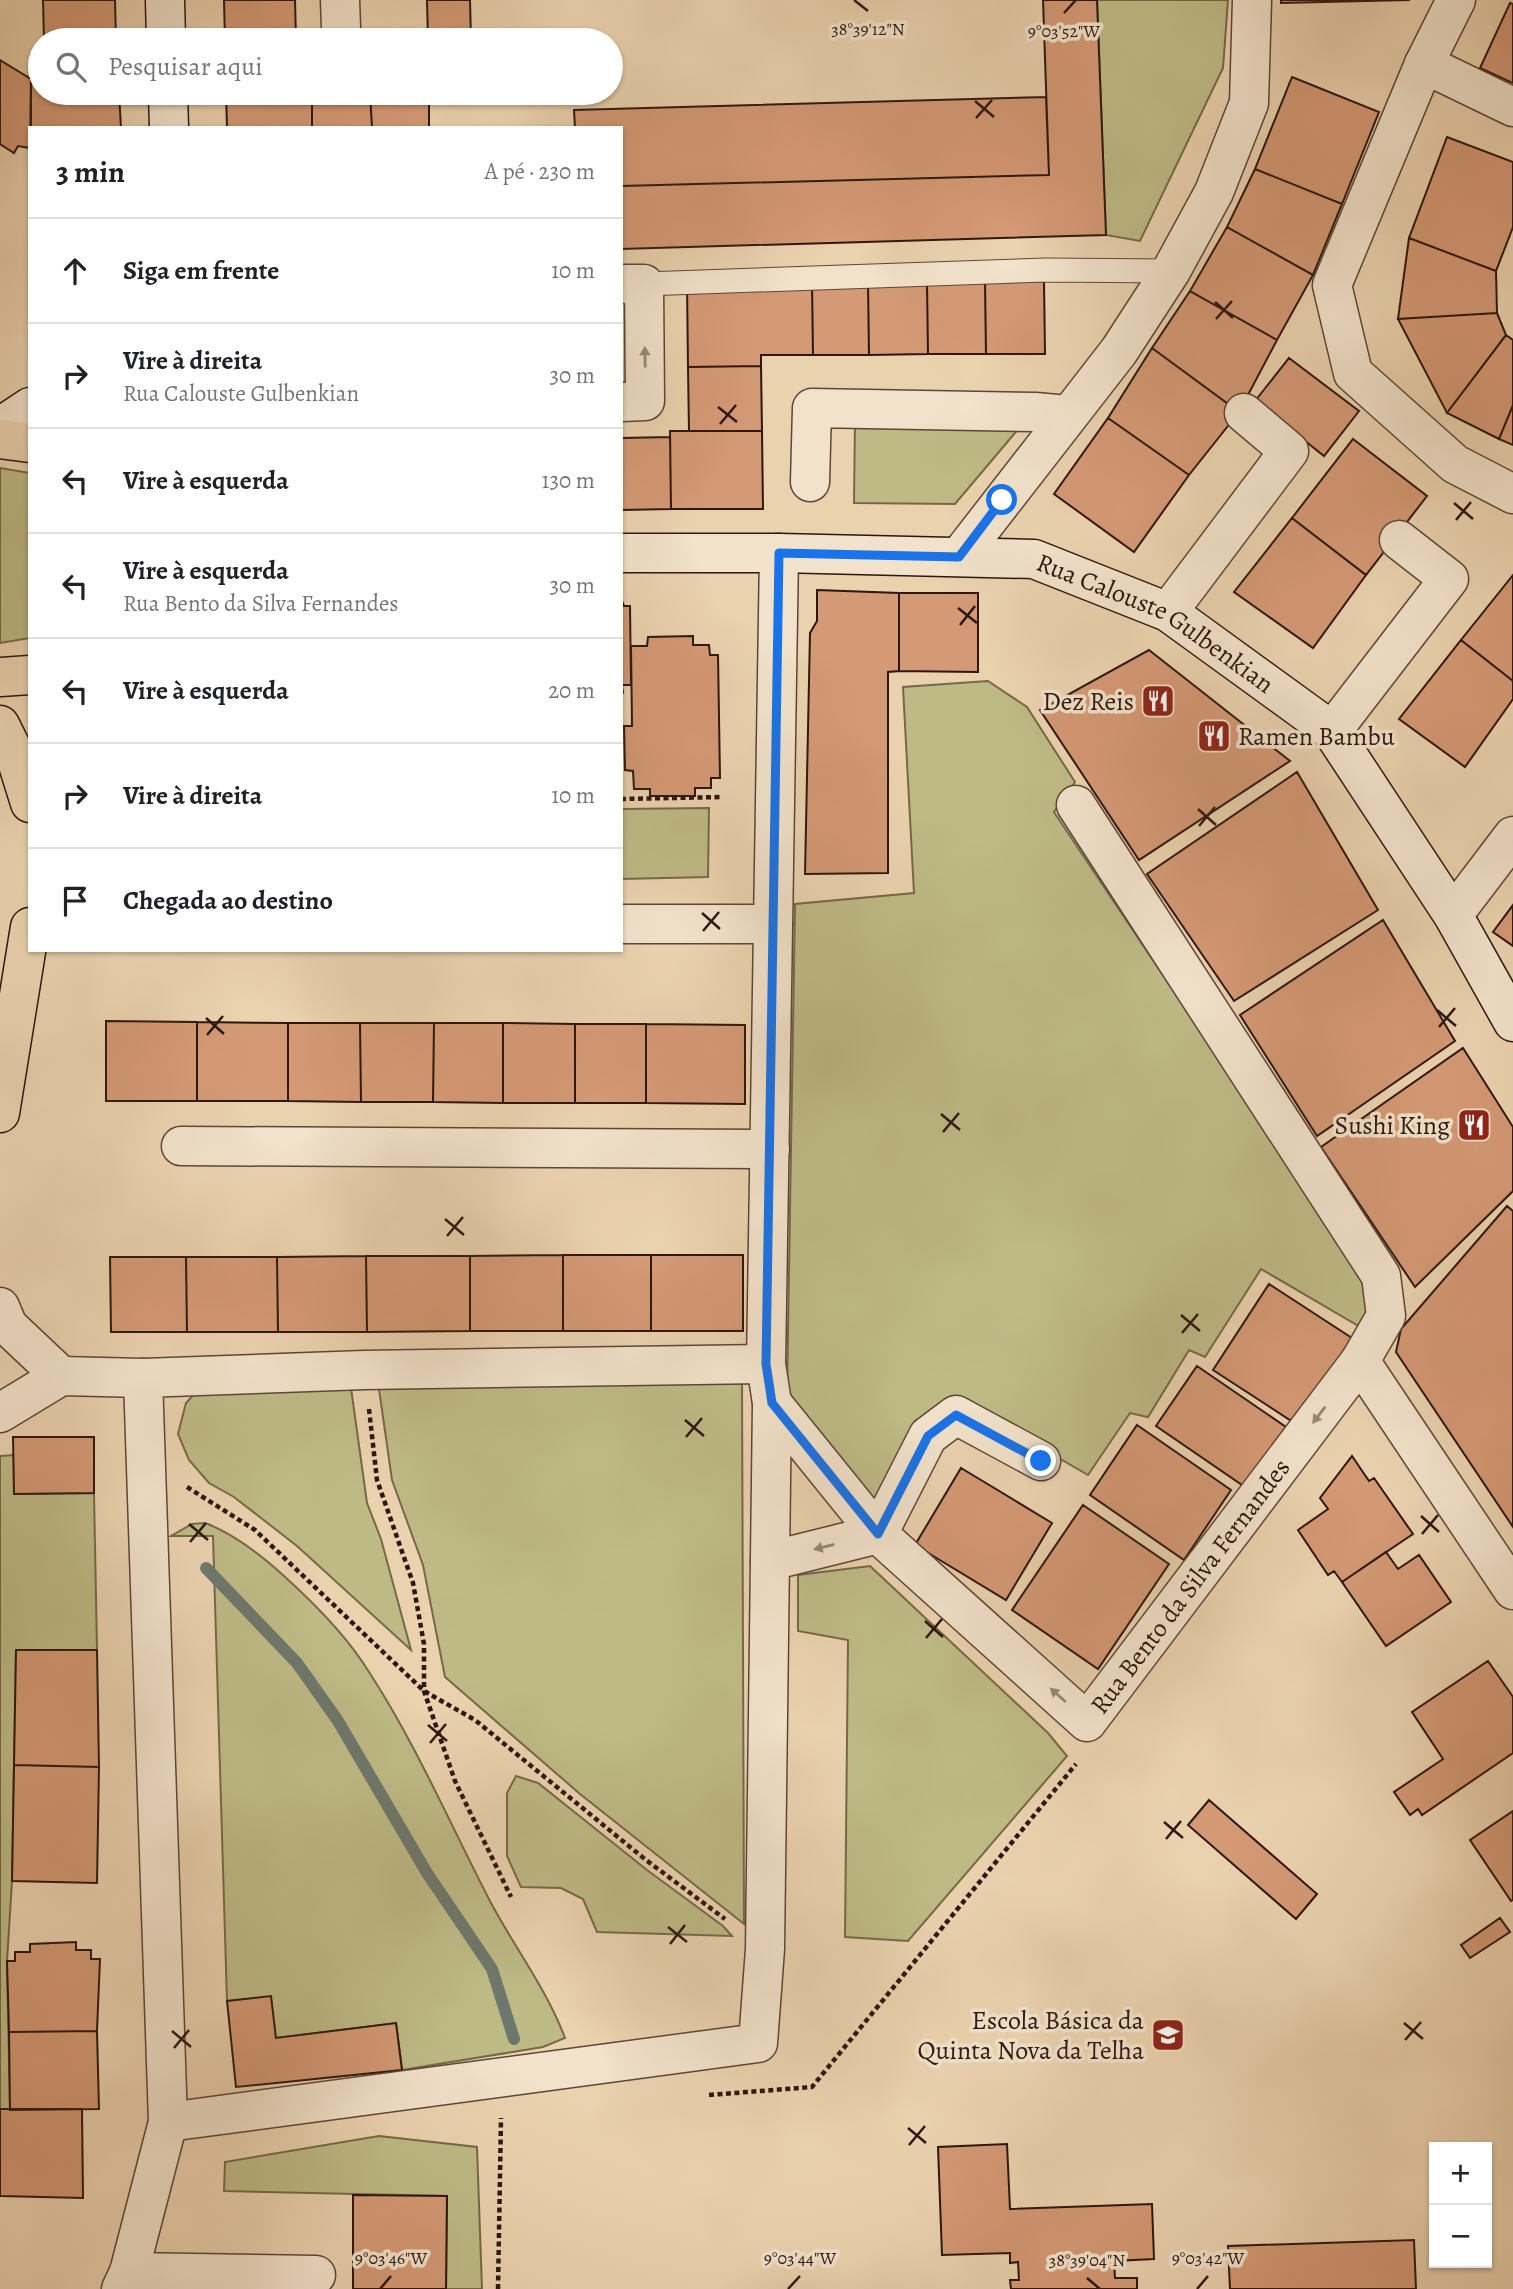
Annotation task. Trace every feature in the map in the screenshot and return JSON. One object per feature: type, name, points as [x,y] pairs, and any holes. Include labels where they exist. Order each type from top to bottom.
[{"type":"main road","points":[[0,439],[28,443]]},
{"type":"main road","points":[[0,677],[28,675]]},
{"type":"main road","points":[[0,725],[15,755],[28,797]]},
{"type":"main road","points":[[0,1113],[28,939]]},
{"type":"street","points":[[165,0],[166,28]]},
{"type":"street","points":[[959,557],[1119,351],[1171,271],[1214,192],[1249,103],[1252,0]]},
{"type":"street","points":[[1456,0],[1424,64],[1332,285],[1353,373],[1455,464],[1513,494]]},
{"type":"street","points":[[1424,64],[1513,107]]},
{"type":"street","points":[[168,105],[169,126]]},
{"type":"street","points":[[623,402],[645,401],[633,284]]},
{"type":"street","points":[[0,427],[28,408]]},
{"type":"street","points":[[810,482],[812,408],[1068,415]]},
{"type":"street","points":[[1168,612],[1289,451],[1244,413]]},
{"type":"street","points":[[1332,731],[1449,579],[1399,540]]},
{"type":"street","name":"Rua Calouste Gulbenkian","points":[[623,553],[779,553],[1034,559],[1168,612],[1332,731],[1453,915],[1513,1022]]},
{"type":"street","points":[[168,2122],[758,2043],[765,1949],[772,1403],[766,1364],[779,553]]},
{"type":"street","points":[[1076,805],[1381,1276],[1386,1316],[1360,1361],[1513,1590]]},
{"type":"street","points":[[1453,915],[1513,836]]},
{"type":"street","points":[[623,924],[773,923]]},
{"type":"street","points":[[181,1146],[770,1149]]},
{"type":"street","points":[[0,1307],[8,1326],[61,1376]]},
{"type":"street","name":"Rua Bento da Silva Fernandes","points":[[772,1403],[878,1534],[1087,1722],[1360,1361]]},
{"type":"street","points":[[0,1413],[61,1376],[144,1378],[365,1370],[766,1364]]},
{"type":"street","points":[[144,1378],[168,2122],[125,2281],[316,2275]]},
{"type":"street","points":[[770,1561],[878,1534],[928,1436],[956,1415],[1041,1461]]},
{"type":"lane","points":[[633,284],[1045,270],[1171,271]]},
{"type":"path","points":[[623,799],[723,797]]},
{"type":"path","points":[[365,1370],[377,1480],[413,1583],[420,1620],[424,1644],[424,1691],[456,1781],[512,1897]]},
{"type":"path","points":[[146,1461],[254,1530],[424,1691],[475,1720],[646,1860],[765,1949]]},
{"type":"path","points":[[696,2095],[812,2087],[1076,1765]]},
{"type":"path","points":[[498,2289],[500,2118],[509,2112]]},
{"type":"shaded area","points":[[1097,0],[1228,0],[1223,68],[1140,241],[1106,235]]},
{"type":"shaded area","points":[[855,419],[1020,427],[955,504],[854,503]]},
{"type":"shaded area","points":[[0,468],[28,473],[28,638],[0,643]]},
{"type":"shaded area","points":[[988,681],[1027,707],[1075,782],[1054,812],[1362,1273],[1371,1319],[1362,1328],[1261,1269],[1205,1357],[1189,1350],[1148,1417],[1130,1413],[1088,1475],[958,1400],[915,1421],[874,1507],[787,1394],[795,904],[914,893],[903,687]]},
{"type":"shaded area","points":[[709,808],[708,877],[623,879],[623,809]]},
{"type":"shaded area","points":[[742,1380],[744,1924],[580,1794],[445,1677],[423,1565],[392,1480],[379,1389]]},
{"type":"shaded area","points":[[351,1388],[367,1503],[381,1539],[411,1650],[297,1546],[234,1497],[209,1483],[189,1460],[178,1434],[186,1403],[198,1390]]},
{"type":"shaded area","points":[[14,1455],[14,1494],[94,1493],[97,1650],[16,1650],[12,1881],[7,1961],[10,2110],[0,2109],[0,1456]]},
{"type":"shaded area","points":[[205,1523],[237,1539],[275,1568],[330,1621],[351,1646],[402,1728],[491,1903],[540,1986],[565,2038],[543,2047],[402,2070],[396,2023],[276,2038],[227,2001],[213,1536],[171,1536],[192,1524]]},
{"type":"shaded area","points":[[870,1566],[1048,1733],[1067,1756],[908,1941],[845,1937],[848,1640],[798,1631],[798,1575]]},
{"type":"shaded area","points":[[516,1776],[538,1783],[647,1870],[723,1926],[732,1936],[597,1932],[583,1899],[561,1888],[521,1887],[507,1856],[507,1793]]},
{"type":"shaded area","points":[[379,2136],[477,2147],[482,2289],[446,2289],[447,2196],[224,2191],[225,2162]]},
{"type":"building","points":[[43,0],[115,0],[116,28],[44,28]]},
{"type":"building","points":[[224,0],[295,0],[296,28],[225,28]]},
{"type":"building","points":[[427,0],[470,0],[471,28],[428,28]]},
{"type":"building","points":[[1043,0],[1097,0],[1106,235],[623,249],[623,186],[1049,175]]},
{"type":"building","points":[[1281,0],[1410,0],[1281,3]]},
{"type":"building","points":[[1510,3],[1513,4],[1513,83],[1480,68]]},
{"type":"building","points":[[0,60],[28,77],[28,105],[31,105],[28,148],[18,146],[14,153],[0,144]]},
{"type":"building","points":[[1292,77],[1379,112],[1342,204],[1255,169]]},
{"type":"building","points":[[1046,97],[1049,175],[623,186],[623,126],[575,126],[574,110]]},
{"type":"building","points":[[31,105],[120,105],[121,126],[31,126]]},
{"type":"building","points":[[226,105],[312,105],[312,126],[227,126]]},
{"type":"building","points":[[312,105],[371,105],[372,126],[312,126]]},
{"type":"building","points":[[371,105],[429,105],[429,126],[372,126]]},
{"type":"building","points":[[1447,137],[1513,162],[1513,227],[1496,271],[1409,238]]},
{"type":"building","points":[[1255,169],[1342,204],[1313,275],[1227,227]]},
{"type":"building","points":[[1227,227],[1313,275],[1277,340],[1190,291]]},
{"type":"building","points":[[1409,238],[1496,271],[1497,313],[1398,319]]},
{"type":"building","points":[[1044,281],[1045,354],[986,354],[985,282]]},
{"type":"building","points":[[985,282],[986,354],[928,354],[927,283]]},
{"type":"building","points":[[812,283],[868,283],[869,355],[813,355]]},
{"type":"building","points":[[812,283],[813,355],[761,355],[761,366],[688,367],[687,284]]},
{"type":"building","points":[[868,283],[927,283],[928,354],[869,355]]},
{"type":"building","points":[[1190,291],[1277,340],[1239,412],[1152,348]]},
{"type":"building","points":[[1497,313],[1506,335],[1447,413],[1398,319]]},
{"type":"building","points":[[1506,335],[1513,340],[1513,405],[1499,439],[1447,413]]},
{"type":"building","points":[[1152,348],[1239,412],[1189,475],[1108,418]]},
{"type":"building","points":[[1289,358],[1359,411],[1324,456],[1255,401]]},
{"type":"building","points":[[761,366],[762,431],[689,431],[688,367]]},
{"type":"building","points":[[1513,405],[1513,445],[1499,439]]},
{"type":"building","points":[[1108,418],[1189,475],[1134,552],[1054,494]]},
{"type":"building","points":[[670,431],[762,431],[763,509],[671,509]]},
{"type":"building","points":[[670,437],[671,509],[623,510],[623,438]]},
{"type":"building","points":[[1353,439],[1427,496],[1366,575],[1292,518]]},
{"type":"building","points":[[1292,518],[1366,575],[1313,648],[1234,592]]},
{"type":"building","points":[[1513,575],[1513,681],[1461,640]]},
{"type":"building","points":[[817,590],[899,593],[899,671],[888,672],[888,873],[805,874],[810,633],[817,621]]},
{"type":"building","points":[[899,593],[978,593],[978,672],[899,671]]},
{"type":"building","points":[[623,603],[624,606],[630,606],[631,685],[623,685]]},
{"type":"building","points":[[693,636],[693,645],[709,645],[710,655],[718,655],[720,778],[711,778],[711,788],[695,788],[695,796],[650,796],[650,789],[634,789],[633,771],[625,770],[624,726],[632,726],[631,646],[647,646],[648,637]]},
{"type":"building","points":[[1461,640],[1513,681],[1513,699],[1465,767],[1399,719]]},
{"type":"building","points":[[1149,650],[1290,761],[1139,860],[1040,710]]},
{"type":"building","points":[[1297,772],[1378,910],[1234,1001],[1147,874]]},
{"type":"building","points":[[1513,905],[1513,946],[1493,932]]},
{"type":"building","points":[[1383,920],[1455,1041],[1317,1136],[1240,1015]]},
{"type":"building","points":[[106,1021],[197,1022],[197,1101],[106,1101]]},
{"type":"building","points":[[197,1022],[288,1023],[288,1101],[197,1101]]},
{"type":"building","points":[[288,1023],[360,1023],[361,1102],[288,1101]]},
{"type":"building","points":[[360,1023],[434,1023],[433,1102],[361,1102]]},
{"type":"building","points":[[434,1023],[503,1023],[503,1103],[433,1102]]},
{"type":"building","points":[[503,1023],[575,1024],[575,1103],[503,1103]]},
{"type":"building","points":[[575,1024],[646,1024],[646,1103],[575,1103]]},
{"type":"building","points":[[646,1024],[745,1025],[745,1104],[646,1103]]},
{"type":"building","points":[[1463,1048],[1513,1127],[1513,1191],[1415,1287],[1321,1147]]},
{"type":"building","points":[[1507,1206],[1513,1211],[1513,1527],[1396,1352],[1401,1329]]},
{"type":"building","points":[[563,1255],[651,1255],[651,1331],[563,1331]]},
{"type":"building","points":[[563,1255],[563,1331],[470,1331],[470,1256]]},
{"type":"building","points":[[651,1255],[743,1255],[743,1331],[651,1331]]},
{"type":"building","points":[[366,1256],[470,1256],[470,1331],[367,1332]]},
{"type":"building","points":[[366,1256],[367,1332],[278,1332],[277,1257]]},
{"type":"building","points":[[110,1257],[186,1257],[187,1332],[111,1332]]},
{"type":"building","points":[[186,1257],[277,1257],[278,1332],[187,1332]]},
{"type":"building","points":[[1269,1284],[1355,1340],[1299,1426],[1213,1370]]},
{"type":"building","points":[[1197,1366],[1286,1427],[1245,1487],[1156,1426]]},
{"type":"building","points":[[1137,1425],[1231,1490],[1184,1560],[1090,1495]]},
{"type":"building","points":[[13,1437],[94,1437],[94,1493],[14,1494]]},
{"type":"building","points":[[1352,1456],[1369,1481],[1374,1478],[1413,1534],[1342,1582],[1334,1571],[1328,1575],[1298,1530],[1328,1509],[1320,1498]]},
{"type":"building","points":[[961,1468],[1052,1523],[1006,1600],[915,1545]]},
{"type":"building","points":[[1083,1505],[1169,1564],[1098,1669],[1012,1610]]},
{"type":"building","points":[[1386,1552],[1398,1569],[1419,1555],[1451,1602],[1386,1646],[1342,1582]]},
{"type":"building","points":[[16,1650],[97,1650],[99,1767],[14,1765]]},
{"type":"building","points":[[1488,1661],[1513,1697],[1513,1753],[1422,1815],[1418,1809],[1410,1815],[1394,1792],[1443,1759],[1412,1712]]},
{"type":"building","points":[[14,1765],[99,1767],[97,1883],[12,1881]]},
{"type":"building","points":[[1209,1800],[1317,1894],[1296,1919],[1188,1825]]},
{"type":"building","points":[[1513,1811],[1513,1900],[1511,1901],[1470,1840]]},
{"type":"building","points":[[1500,1918],[1510,1932],[1470,1958],[1461,1945]]},
{"type":"building","points":[[76,1942],[76,1950],[91,1950],[91,1959],[100,1959],[97,2031],[9,2032],[7,1961],[15,1961],[15,1952],[30,1952],[30,1944]]},
{"type":"building","points":[[271,1996],[276,2038],[396,2023],[402,2070],[236,2087],[227,2001]]},
{"type":"building","points":[[97,2031],[99,2109],[10,2110],[9,2032]]},
{"type":"building","points":[[0,2109],[82,2109],[83,2198],[0,2196]]},
{"type":"building","points":[[1007,2144],[1010,2209],[1152,2204],[1154,2259],[1114,2261],[1115,2278],[1137,2278],[1137,2289],[1011,2289],[1010,2280],[1019,2280],[1018,2262],[1010,2263],[1010,2253],[942,2255],[938,2147]]},
{"type":"building","points":[[353,2195],[447,2196],[446,2289],[353,2289]]},
{"type":"building","points":[[1414,2240],[1416,2289],[1230,2289],[1228,2246]]},
{"type":"waterway","points":[[206,1568],[297,1663],[338,1721],[427,1873],[492,1969],[514,2039]]},
{"type":"place","name":"Dez Reis","points":[[1158,701]]},
{"type":"place","name":"Ramen Bambu","points":[[1214,736]]},
{"type":"place","name":"Sushi King","points":[[1474,1125]]},
{"type":"place","name":"Escola Básica da Quinta Nova da Telha","points":[[1168,2035]]},
{"type":"route","points":[[1002,500],[959,557],[779,553],[766,1364],[772,1403],[878,1534],[928,1436],[956,1415],[1041,1461]]}]
